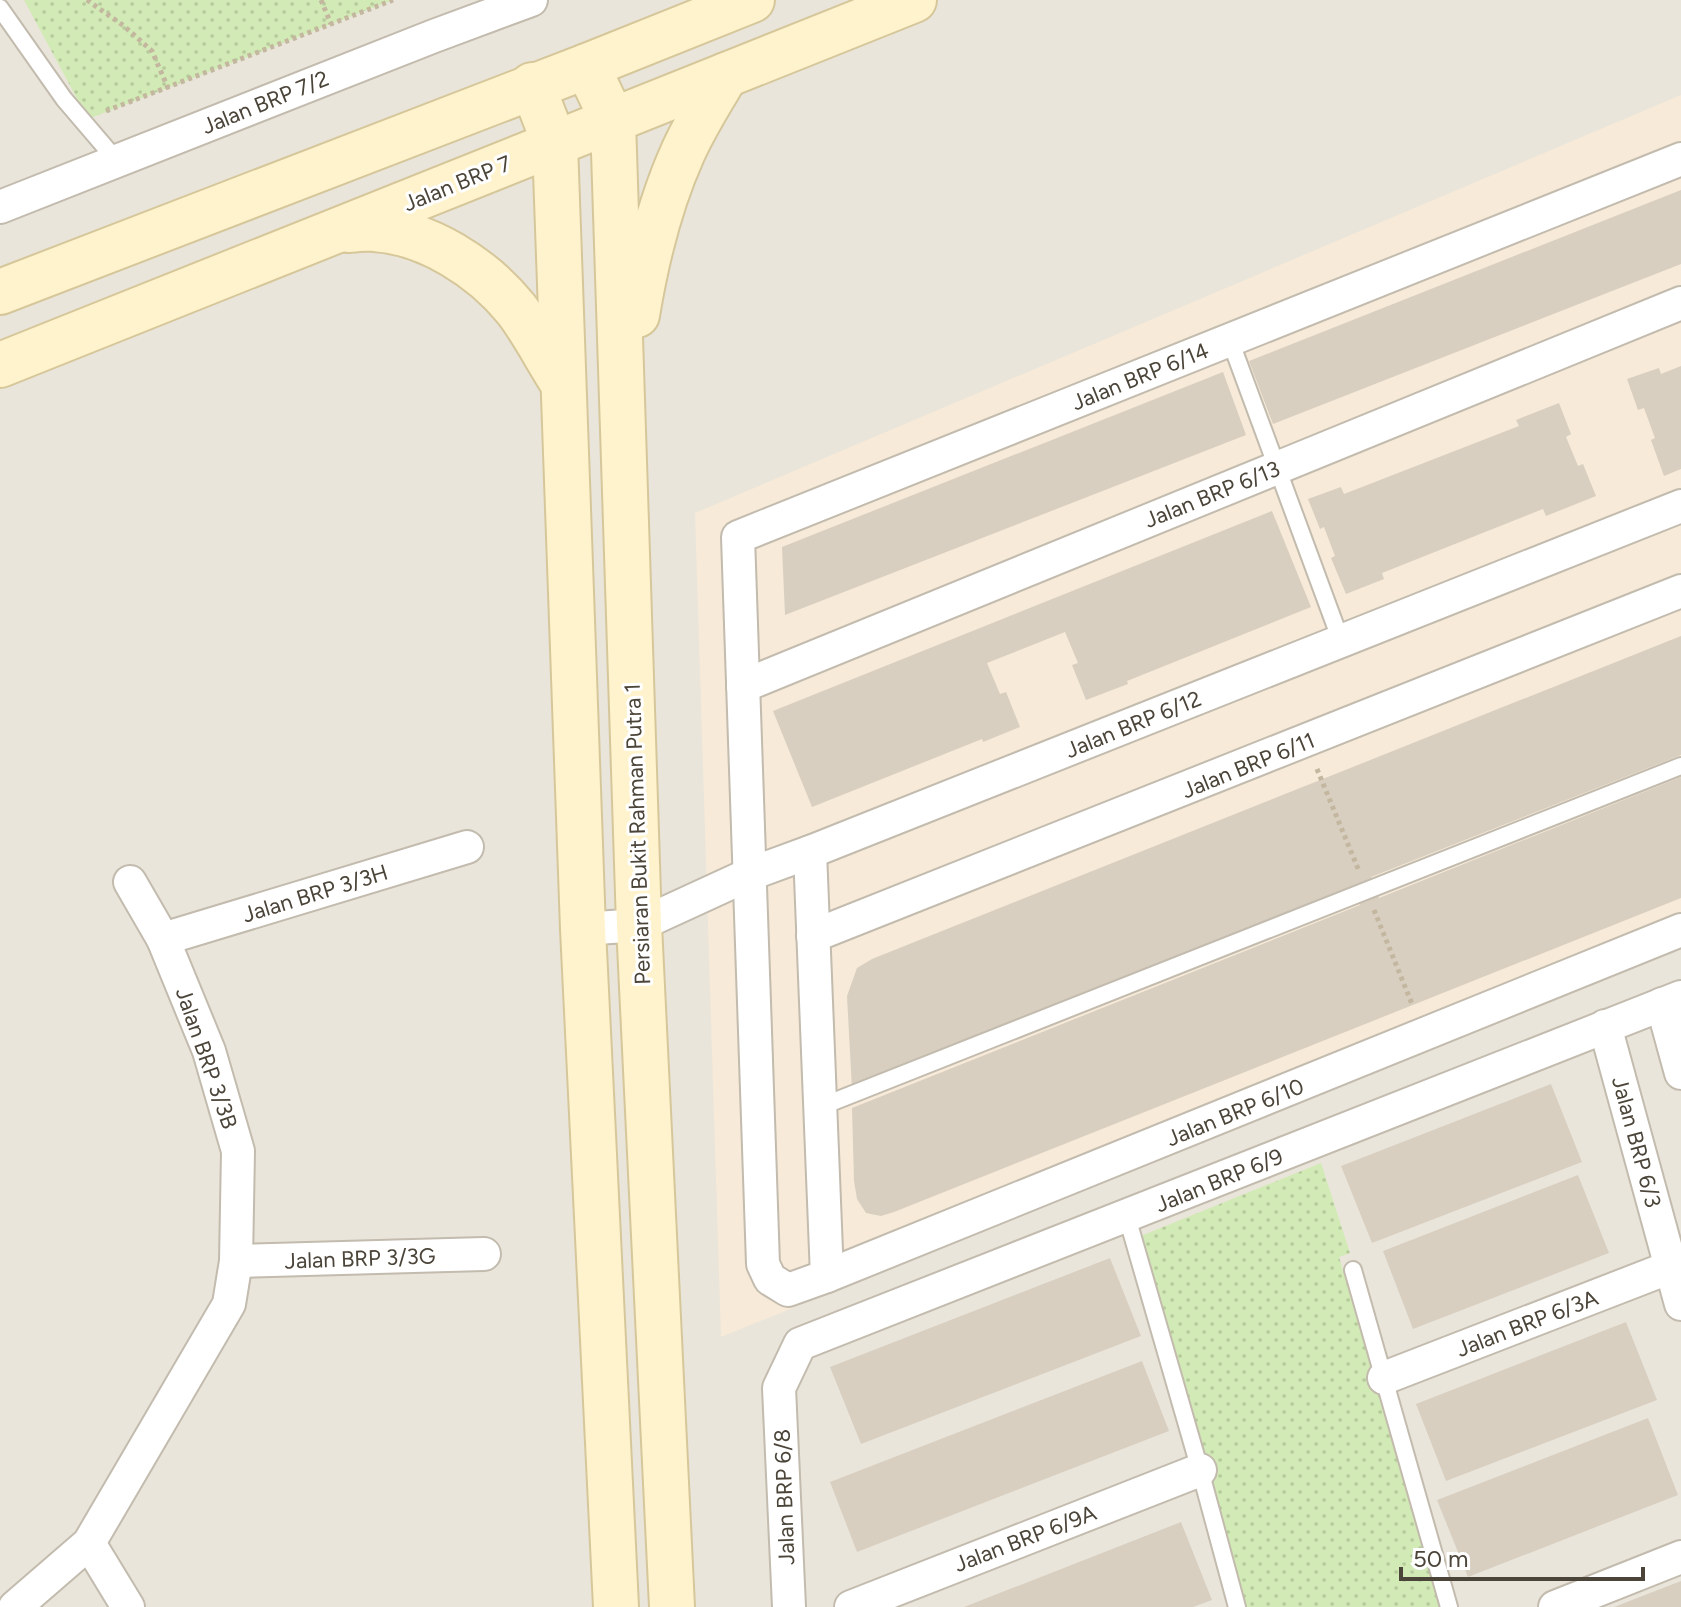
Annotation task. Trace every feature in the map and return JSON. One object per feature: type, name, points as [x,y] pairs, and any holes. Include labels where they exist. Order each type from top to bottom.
[{"type":"main road","points":[[0,292],[752,0]]},
{"type":"main road","name":"Jalan BRP 7","points":[[0,365],[914,0]]},
{"type":"main road","name":"Persiaran Bukit Rahman Putra 1","points":[[587,66],[613,121],[662,1600]]},
{"type":"main road","points":[[623,402],[641,291],[657,225],[683,153],[726,75]]},
{"type":"main road","points":[[532,85],[555,144],[583,929],[616,1607]]},
{"type":"main road","points":[[338,230],[375,229],[416,238],[454,255],[488,279],[517,310],[563,384]]},
{"type":"street","name":"Jalan BRP 7/2","points":[[0,207],[531,0]]},
{"type":"street","name":"Jalan BRP 6/14","points":[[743,686],[738,537],[1681,159]]},
{"type":"street","name":"Jalan BRP 6/13","points":[[743,686],[1681,303]]},
{"type":"street","name":"Jalan BRP 6/12","points":[[583,929],[639,925],[750,874],[1681,506]]},
{"type":"street","name":"Jalan BRP 6/11","points":[[813,936],[1681,591]]},
{"type":"street","points":[[743,686],[750,874]]},
{"type":"street","name":"Jalan BRP 3/3H","points":[[163,939],[467,847]]},
{"type":"street","points":[[810,852],[827,1276]]},
{"type":"street","name":"Jalan BRP 6/10","points":[[750,874],[763,1264],[770,1279],[788,1290],[1681,930]]},
{"type":"street","name":"Jalan BRP 3/3B","points":[[15,1607],[89,1543],[229,1304],[236,1261],[238,1151],[209,1051],[163,939],[130,882]]},
{"type":"street","points":[[1672,1000],[1681,1073]]},
{"type":"street","name":"Jalan BRP 6/9","points":[[779,1388],[800,1344],[1672,1000]]},
{"type":"street","name":"Jalan BRP 6/3","points":[[1605,1026],[1676,1265],[1681,1304]]},
{"type":"street","name":"Jalan BRP 3/3G","points":[[236,1261],[484,1254]]},
{"type":"street","name":"Jalan BRP 6/3A","points":[[1384,1378],[1676,1265]]},
{"type":"street","name":"Jalan BRP 6/8","points":[[779,1388],[789,1607]]},
{"type":"street","name":"Jalan BRP 6/9A","points":[[851,1607],[1200,1470]]},
{"type":"street","points":[[89,1543],[128,1607]]},
{"type":"street","points":[[1555,1607],[1681,1557]]},
{"type":"lane","points":[[0,8],[64,99],[117,161]]},
{"type":"lane","points":[[1230,340],[1341,641]]},
{"type":"lane","points":[[820,1107],[1681,766]]},
{"type":"lane","points":[[1127,1217],[1237,1607]]},
{"type":"lane","points":[[1353,1270],[1449,1607]]},
{"type":"path","points":[[87,0],[152,51],[168,88]]},
{"type":"path","points":[[321,0],[331,24]]},
{"type":"path","points":[[82,120],[393,0]]},
{"type":"shaded area","points":[[0,0],[1681,0],[1681,1607],[0,1607]]},
{"type":"shaded area","points":[[1681,95],[1681,949],[721,1337],[695,513]]},
{"type":"green space","points":[[24,0],[393,0],[88,119]]},
{"type":"green space","points":[[1321,1163],[1350,1253],[1339,1257],[1441,1607],[1247,1607],[1141,1236]]},
{"type":"building","points":[[1681,190],[1681,264],[1273,424],[1249,361]]},
{"type":"building","points":[[1681,366],[1681,469],[1664,476],[1644,408],[1638,410],[1627,379],[1659,368],[1661,374]]},
{"type":"building","points":[[1223,372],[1246,435],[785,615],[782,547]]},
{"type":"building","points":[[1559,403],[1571,434],[1566,437],[1578,466],[1583,464],[1596,496],[1546,516],[1543,509],[1382,573],[1384,579],[1346,594],[1331,558],[1335,556],[1324,527],[1320,529],[1308,499],[1341,487],[1344,494],[1519,426],[1516,420]]},
{"type":"building","points":[[1272,511],[1311,607],[1086,700],[1072,665],[1078,663],[1065,632],[987,663],[1000,694],[1006,692],[1020,727],[983,742],[982,739],[812,807],[773,711]]},
{"type":"building","points":[[1681,636],[1681,755],[1371,877],[1379,898],[1681,777],[1681,898],[894,1212],[881,1216],[866,1213],[857,1199],[854,1181],[852,1108],[1360,905],[1353,887],[958,1043],[852,1089],[847,996],[857,968],[872,959]]},
{"type":"building","points":[[1551,1084],[1582,1162],[1372,1243],[1341,1166]]},
{"type":"building","points":[[1578,1175],[1609,1253],[1413,1329],[1383,1251]]},
{"type":"building","points":[[1110,1258],[1141,1336],[861,1444],[830,1367]]},
{"type":"building","points":[[1626,1322],[1657,1400],[1446,1481],[1416,1404]]},
{"type":"building","points":[[1142,1361],[1169,1431],[857,1552],[830,1482]]},
{"type":"building","points":[[1648,1418],[1678,1495],[1468,1577],[1437,1500]]},
{"type":"building","points":[[1181,1522],[1212,1600],[1193,1607],[964,1607]]},
{"type":"building","points":[[1681,1581],[1681,1607],[1614,1607]]}]
